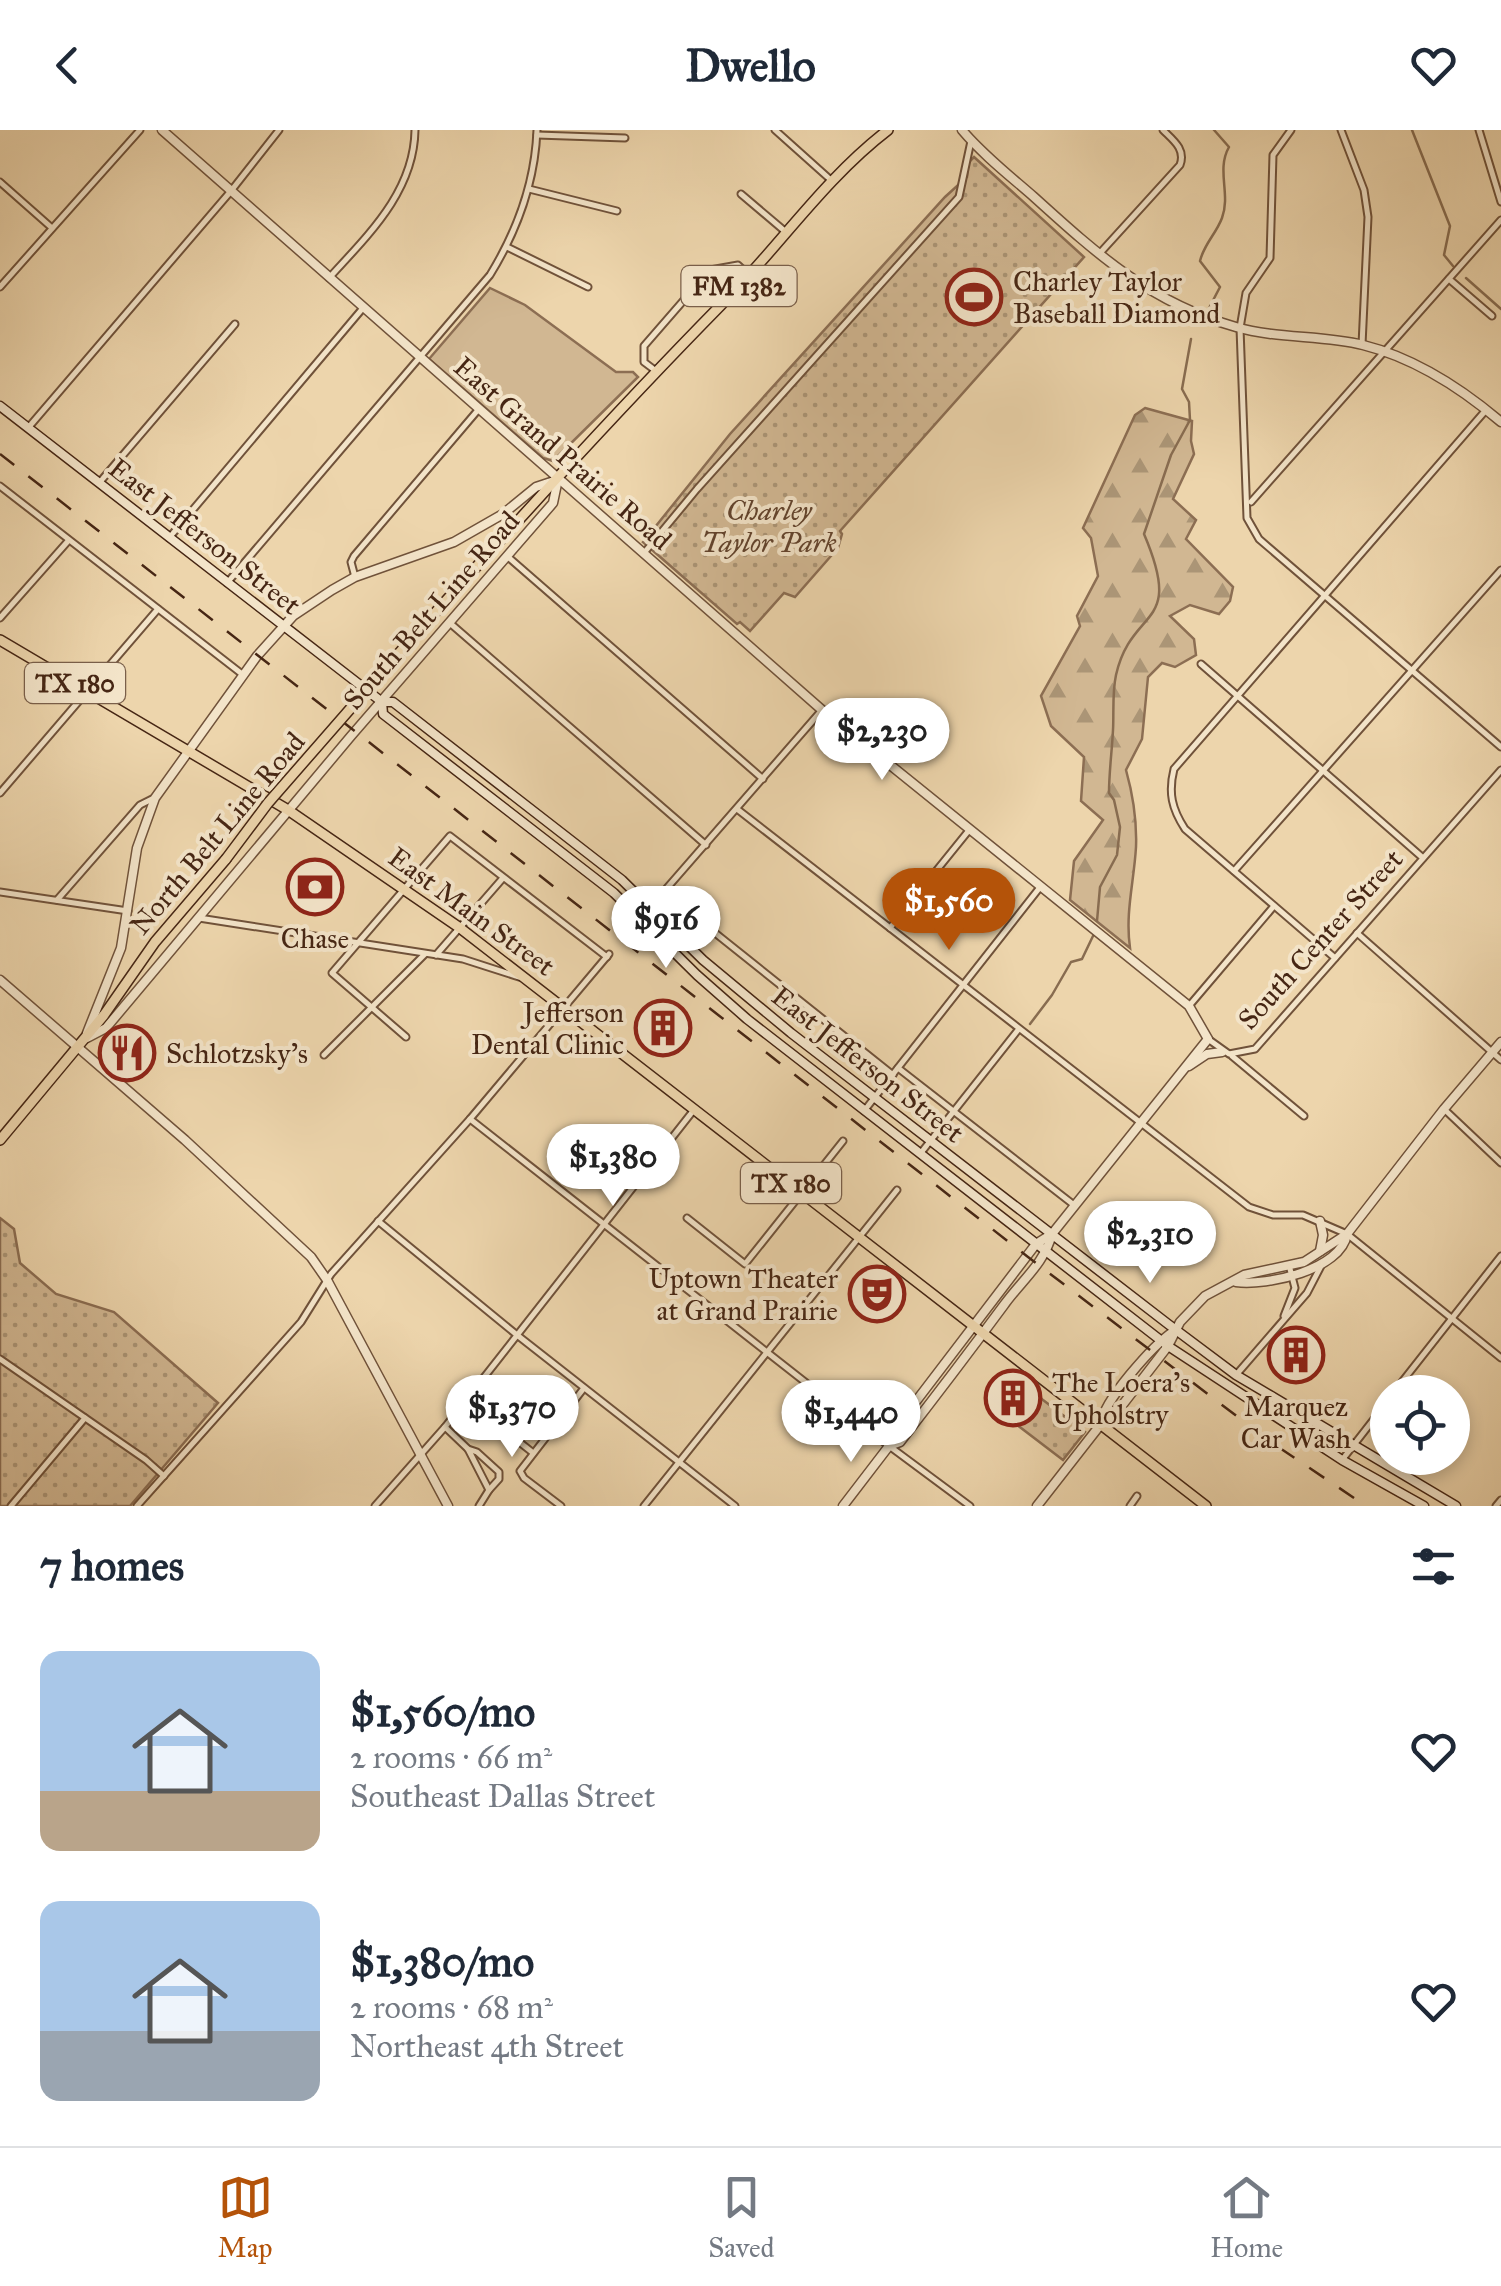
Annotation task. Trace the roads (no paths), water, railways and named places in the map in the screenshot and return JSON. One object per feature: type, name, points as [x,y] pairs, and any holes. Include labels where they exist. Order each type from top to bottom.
[{"type":"main road","name":"South Belt Line Road","points":[[392,662],[832,181],[884,131]]},
{"type":"main road","name":"East Main Street","points":[[0,640],[288,810],[405,889],[564,1006],[979,1330]]},
{"type":"main road","name":"North Belt Line Road","points":[[0,1140],[82,1047],[155,942],[268,804],[392,662]]},
{"type":"main road","name":"TX 180","points":[[979,1330],[1206,1506]]},
{"type":"street","points":[[0,287],[140,130]]},
{"type":"street","name":"East Grand Prairie Road","points":[[162,130],[822,710],[1188,1006],[1208,1039]]},
{"type":"street","points":[[28,428],[280,130]]},
{"type":"street","points":[[329,278],[378,224],[400,192],[415,130]]},
{"type":"street","points":[[775,130],[832,181]]},
{"type":"street","points":[[962,130],[1098,254],[1168,303],[1240,328],[1362,345],[1386,353],[1443,380],[1501,422]]},
{"type":"street","points":[[1098,254],[1180,165],[1179,146],[1163,130]]},
{"type":"street","points":[[1291,130],[1273,155],[1270,258],[1246,293],[1240,328],[1247,518],[1252,529],[1324,596],[1501,747]]},
{"type":"street","points":[[1341,130],[1364,190],[1368,218],[1362,345]]},
{"type":"street","points":[[1479,130],[1501,202]]},
{"type":"street","points":[[227,582],[490,276],[507,247],[529,189],[537,132],[625,138]]},
{"type":"street","points":[[644,553],[959,198],[971,141]]},
{"type":"street","points":[[0,182],[52,228]]},
{"type":"street","points":[[529,189],[617,211]]},
{"type":"street","points":[[741,194],[787,233]]},
{"type":"street","points":[[1249,504],[1501,220]]},
{"type":"street","points":[[507,247],[588,287]]},
{"type":"street","points":[[656,371],[644,362],[644,346],[710,270],[738,265],[748,275]]},
{"type":"street","points":[[1449,279],[1492,316]]},
{"type":"street","points":[[169,538],[363,308]]},
{"type":"street","points":[[99,483],[234,324]]},
{"type":"street","name":"East Jefferson Street","points":[[0,406],[382,702],[393,702],[557,829],[651,907],[748,999],[1236,1376],[1456,1506]]},
{"type":"street","points":[[354,577],[354,556],[478,410]]},
{"type":"street","points":[[1335,958],[1185,830],[1174,813],[1170,785],[1174,770],[1486,410]]},
{"type":"street","points":[[82,1047],[121,948],[137,848],[155,798],[242,674],[293,616],[354,577],[454,542],[503,514],[536,487],[558,479]]},
{"type":"street","name":"South Belt Line Road","points":[[288,810],[553,503],[558,479]]},
{"type":"street","points":[[0,486],[242,674]]},
{"type":"street","points":[[0,618],[69,540]]},
{"type":"street","points":[[508,557],[763,779]]},
{"type":"street","points":[[1234,872],[1501,570]]},
{"type":"street","points":[[0,793],[158,609]]},
{"type":"street","points":[[451,624],[706,845]]},
{"type":"street","points":[[1202,664],[1423,858]]},
{"type":"street","name":"East Jefferson Street","points":[[382,702],[384,714],[614,893],[736,1010],[1047,1253],[1164,1343],[1342,1460],[1424,1506]]},
{"type":"street","points":[[640,919],[822,710]]},
{"type":"street","name":"South Center Street","points":[[979,1330],[1036,1244],[1052,1234],[1208,1039],[1226,1053],[1254,1049],[1501,770]]},
{"type":"street","points":[[57,900],[140,805],[155,798]]},
{"type":"street","points":[[737,809],[1250,1207],[1274,1215],[1303,1215],[1347,1234],[1501,1358]]},
{"type":"street","name":"North Belt Line Road","points":[[82,1047],[106,1028],[288,810]]},
{"type":"street","points":[[548,840],[557,829]]},
{"type":"street","points":[[890,928],[970,829]]},
{"type":"street","points":[[137,1506],[301,1322],[327,1280],[470,1120],[608,956],[450,836],[332,972],[406,1037]]},
{"type":"street","points":[[436,955],[503,877]]},
{"type":"street","points":[[864,1111],[1042,886]]},
{"type":"street","points":[[0,892],[128,912]]},
{"type":"street","points":[[665,893],[893,1075]]},
{"type":"street","points":[[1188,1006],[1274,906]]},
{"type":"street","points":[[199,918],[463,959],[531,981]]},
{"type":"street","points":[[1357,933],[1501,1060]]},
{"type":"street","points":[[324,1055],[425,954]]},
{"type":"street","points":[[0,980],[82,1047],[270,1215],[311,1258],[327,1280],[448,1506]]},
{"type":"street","points":[[736,1010],[748,999]]},
{"type":"street","points":[[920,1154],[1018,1030]]},
{"type":"street","points":[[783,1048],[793,1035]]},
{"type":"street","points":[[1236,1282],[1244,1275],[1304,1262],[1347,1234],[1501,1042]]},
{"type":"street","points":[[1185,1068],[1207,1054],[1226,1053],[1304,1116]]},
{"type":"street","points":[[898,1068],[1074,1205]]},
{"type":"street","points":[[827,1082],[837,1069]]},
{"type":"street","points":[[375,1506],[466,1400],[695,1109]]},
{"type":"street","points":[[1444,1110],[1501,1163]]},
{"type":"street","points":[[470,1120],[970,1506]]},
{"type":"street","points":[[687,1218],[746,1264],[843,1141]]},
{"type":"street","points":[[644,1506],[897,1190]]},
{"type":"street","points":[[377,1221],[735,1506]]},
{"type":"street","points":[[1320,1222],[1320,1253]]},
{"type":"street","name":"South Center Street","points":[[979,1330],[1047,1253],[1052,1234]]},
{"type":"street","points":[[1036,1506],[1101,1424],[1110,1421],[1164,1343],[1200,1300],[1216,1288],[1236,1282],[1291,1275],[1322,1264],[1345,1244],[1347,1234]]},
{"type":"street","points":[[1407,1375],[1501,1256]]},
{"type":"street","points":[[1236,1376],[1307,1293],[1322,1264]]},
{"type":"street","points":[[1288,1265],[1296,1288],[1307,1293]]},
{"type":"street","points":[[1278,1327],[1296,1288]]},
{"type":"street","points":[[843,1506],[889,1446],[900,1442],[979,1330]]},
{"type":"street","points":[[0,1359],[164,1476]]},
{"type":"street","points":[[561,1506],[520,1472],[584,1388]]},
{"type":"street","points":[[466,1400],[532,1452]]},
{"type":"street","points":[[12,1506],[86,1418]]},
{"type":"street","points":[[1342,1460],[1370,1424]]},
{"type":"street","points":[[445,1426],[468,1449],[489,1490]]},
{"type":"street","points":[[468,1449],[499,1472],[499,1479],[479,1506]]},
{"type":"street","points":[[1130,1506],[1137,1496]]},
{"type":"street","points":[[1496,1506],[1501,1500]]},
{"type":"waterway","points":[[1208,310],[1220,287],[1200,261],[1224,209],[1224,164],[1229,147],[1214,130]]},
{"type":"waterway","points":[[1412,130],[1450,226],[1444,255],[1453,266]]},
{"type":"waterway","points":[[1466,278],[1501,309]]},
{"type":"waterway","points":[[1097,921],[1100,887],[1117,855],[1120,827],[1109,793],[1116,675],[1123,653],[1157,602],[1155,565],[1144,534],[1171,455],[1190,420],[1189,402],[1182,389],[1191,339]]},
{"type":"waterway","points":[[1030,1024],[1071,962],[1082,959],[1093,936]]},
{"type":"railway","points":[[0,454],[1028,1257],[1268,1440],[1366,1506]]},
{"type":"place","name":"Charley Taylor Baseball Diamond","points":[[974,297]]},
{"type":"place","name":"Chase","points":[[315,887]]},
{"type":"place","name":"Jefferson Dental Clinic","points":[[663,1028]]},
{"type":"place","name":"Schlotzsky's","points":[[127,1053]]},
{"type":"place","name":"Uptown Theater at Grand Prairie","points":[[877,1294]]},
{"type":"place","name":"Marquez Car Wash","points":[[1296,1355]]},
{"type":"place","name":"The Loera's Upholstry","points":[[1013,1398]]},
{"type":"park label","name":"Charley Taylor Park","points":[[769,526]]}]
